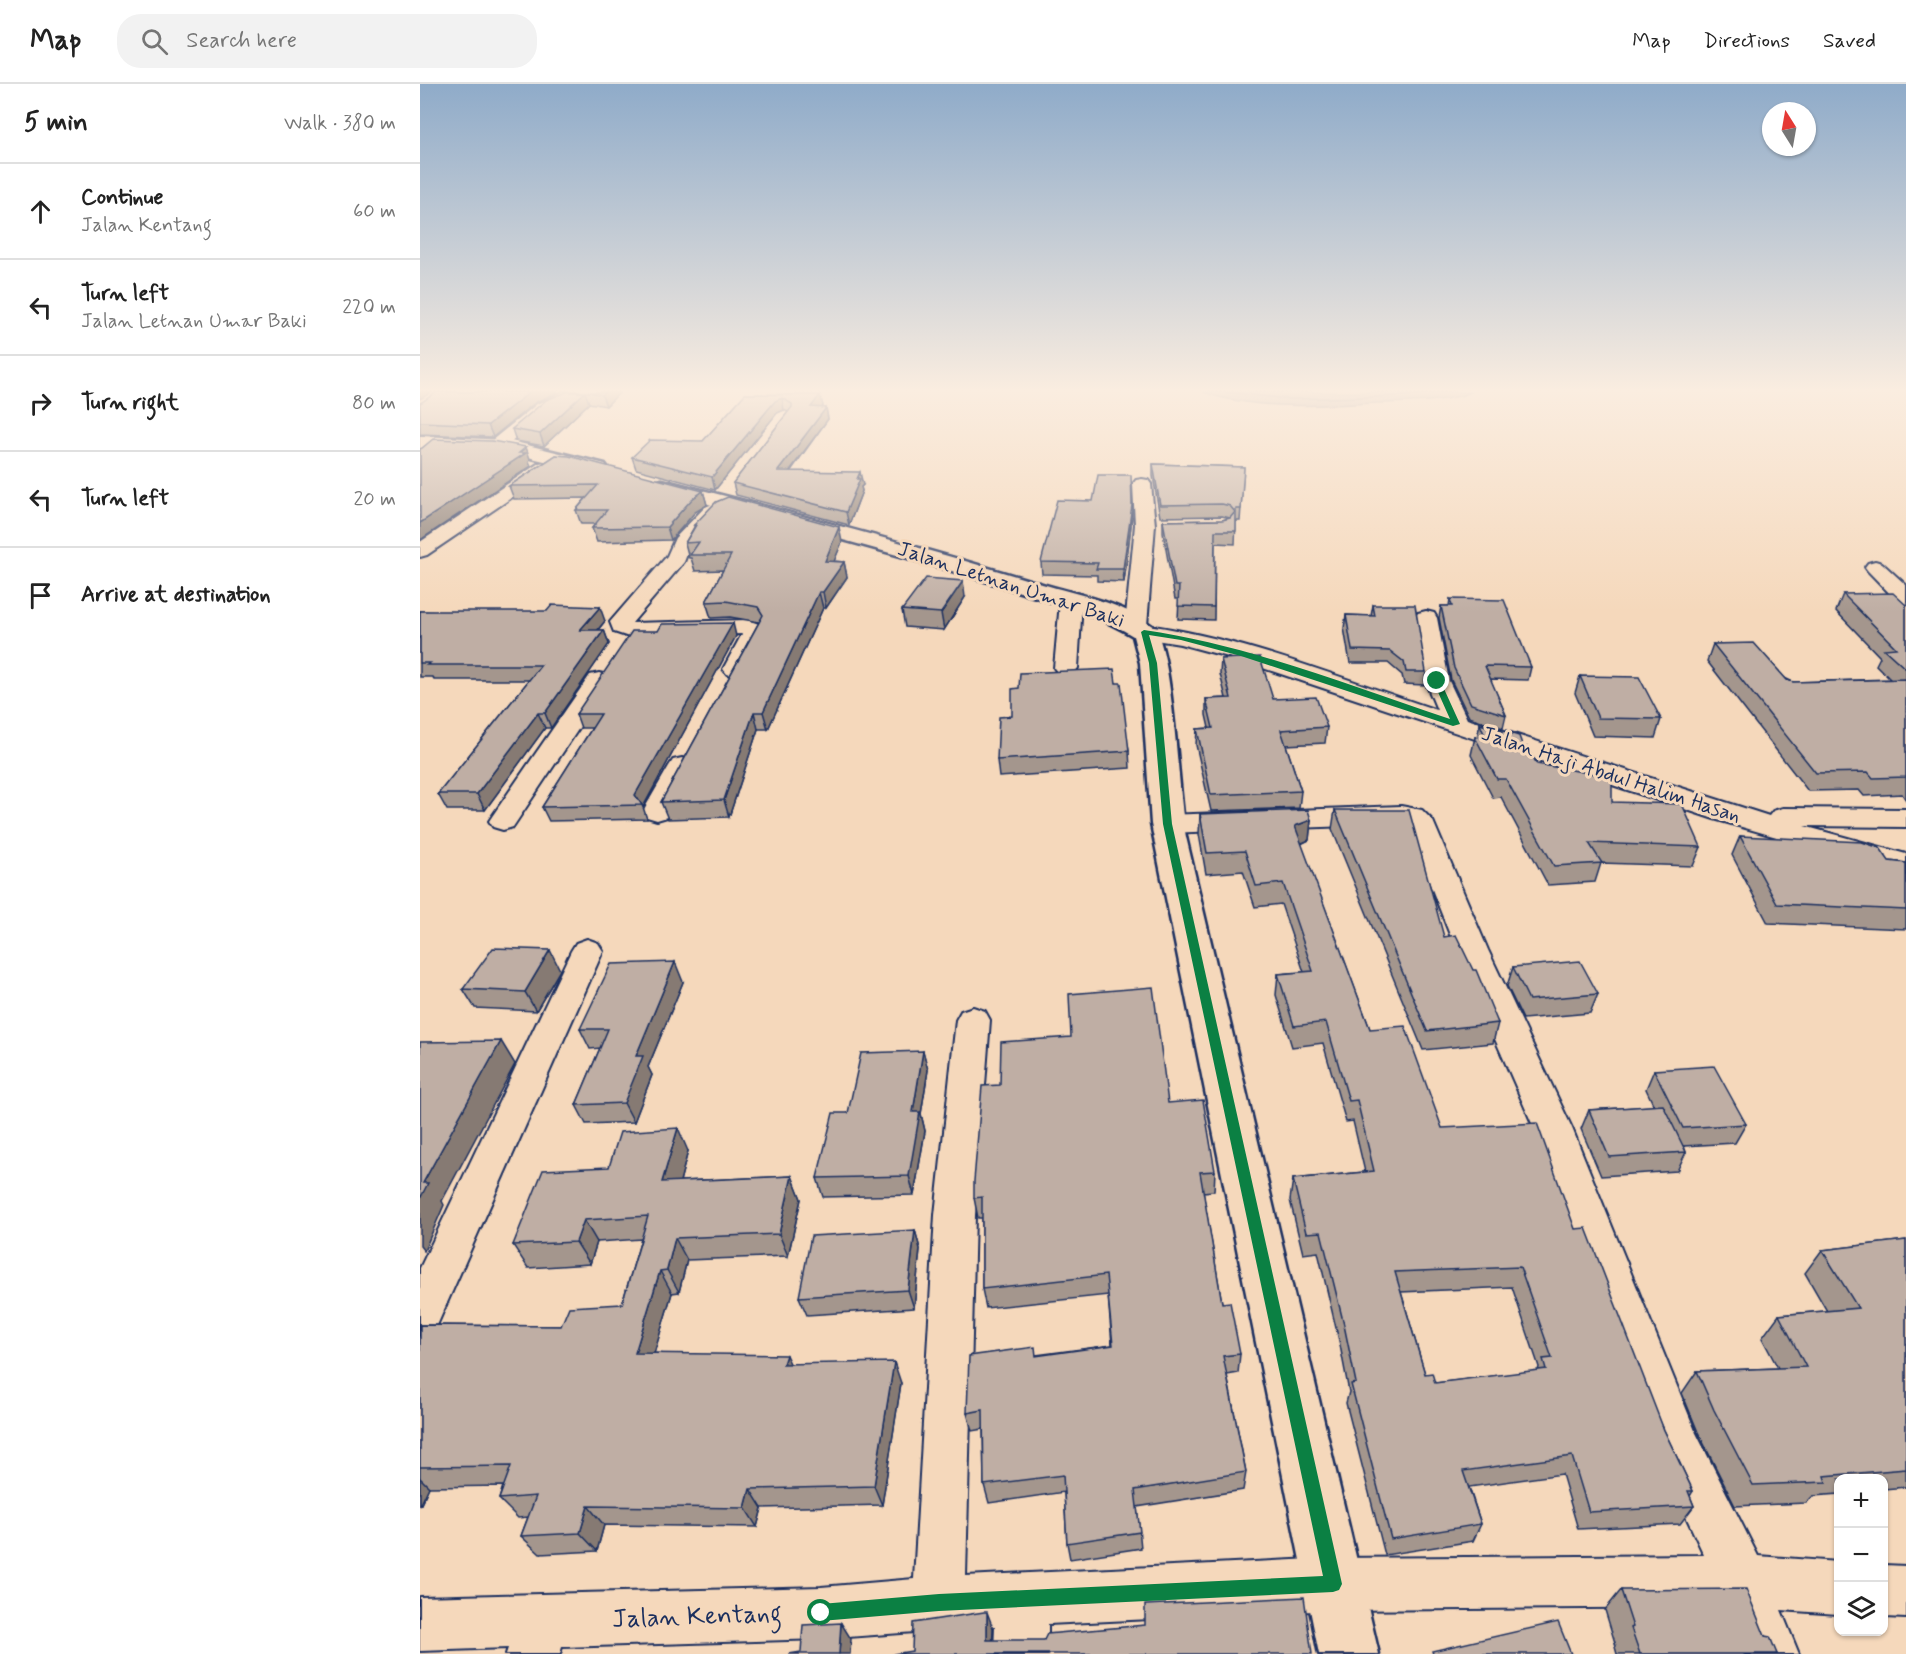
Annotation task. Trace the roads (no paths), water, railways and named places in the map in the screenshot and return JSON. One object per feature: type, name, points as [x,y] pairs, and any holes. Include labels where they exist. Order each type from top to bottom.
[{"type":"street","points":[[420,551],[549,465]]},
{"type":"street","name":"Jalan Letnan Umar Baki","points":[[587,465],[633,478],[727,495],[1100,609],[1140,629],[1153,663],[1167,824],[1349,1654]]},
{"type":"street","points":[[1140,629],[1155,525],[1142,484]]},
{"type":"street","points":[[503,821],[622,647],[621,622],[623,617],[677,558],[682,542],[727,495]]},
{"type":"street","points":[[1875,567],[1906,597]]},
{"type":"street","points":[[1066,668],[1071,602]]},
{"type":"street","points":[[1426,618],[1437,681],[1456,724]]},
{"type":"street","points":[[622,647],[726,627],[747,627],[754,630],[725,686]]},
{"type":"street","name":"Jalan Haji Abdul Halim Hasan","points":[[1140,629],[1182,637],[1244,654],[1724,813],[1906,864]]},
{"type":"street","points":[[657,811],[691,748]]},
{"type":"street","points":[[1724,813],[1821,819],[1906,818]]},
{"type":"street","points":[[1167,824],[1401,815],[1412,816],[1419,821],[1472,950],[1553,1128],[1678,1448],[1743,1581],[1772,1654]]},
{"type":"street","points":[[420,1315],[587,951]]},
{"type":"street","points":[[939,1603],[955,1215],[973,1020]]},
{"type":"street","name":"Jalan Kentang","points":[[420,1624],[537,1638],[939,1603],[1333,1584],[1743,1581],[1834,1588]]},
{"type":"street","points":[[1888,1591],[1906,1592]]},
{"type":"street","points":[[1021,1654],[1022,1598]]}]
